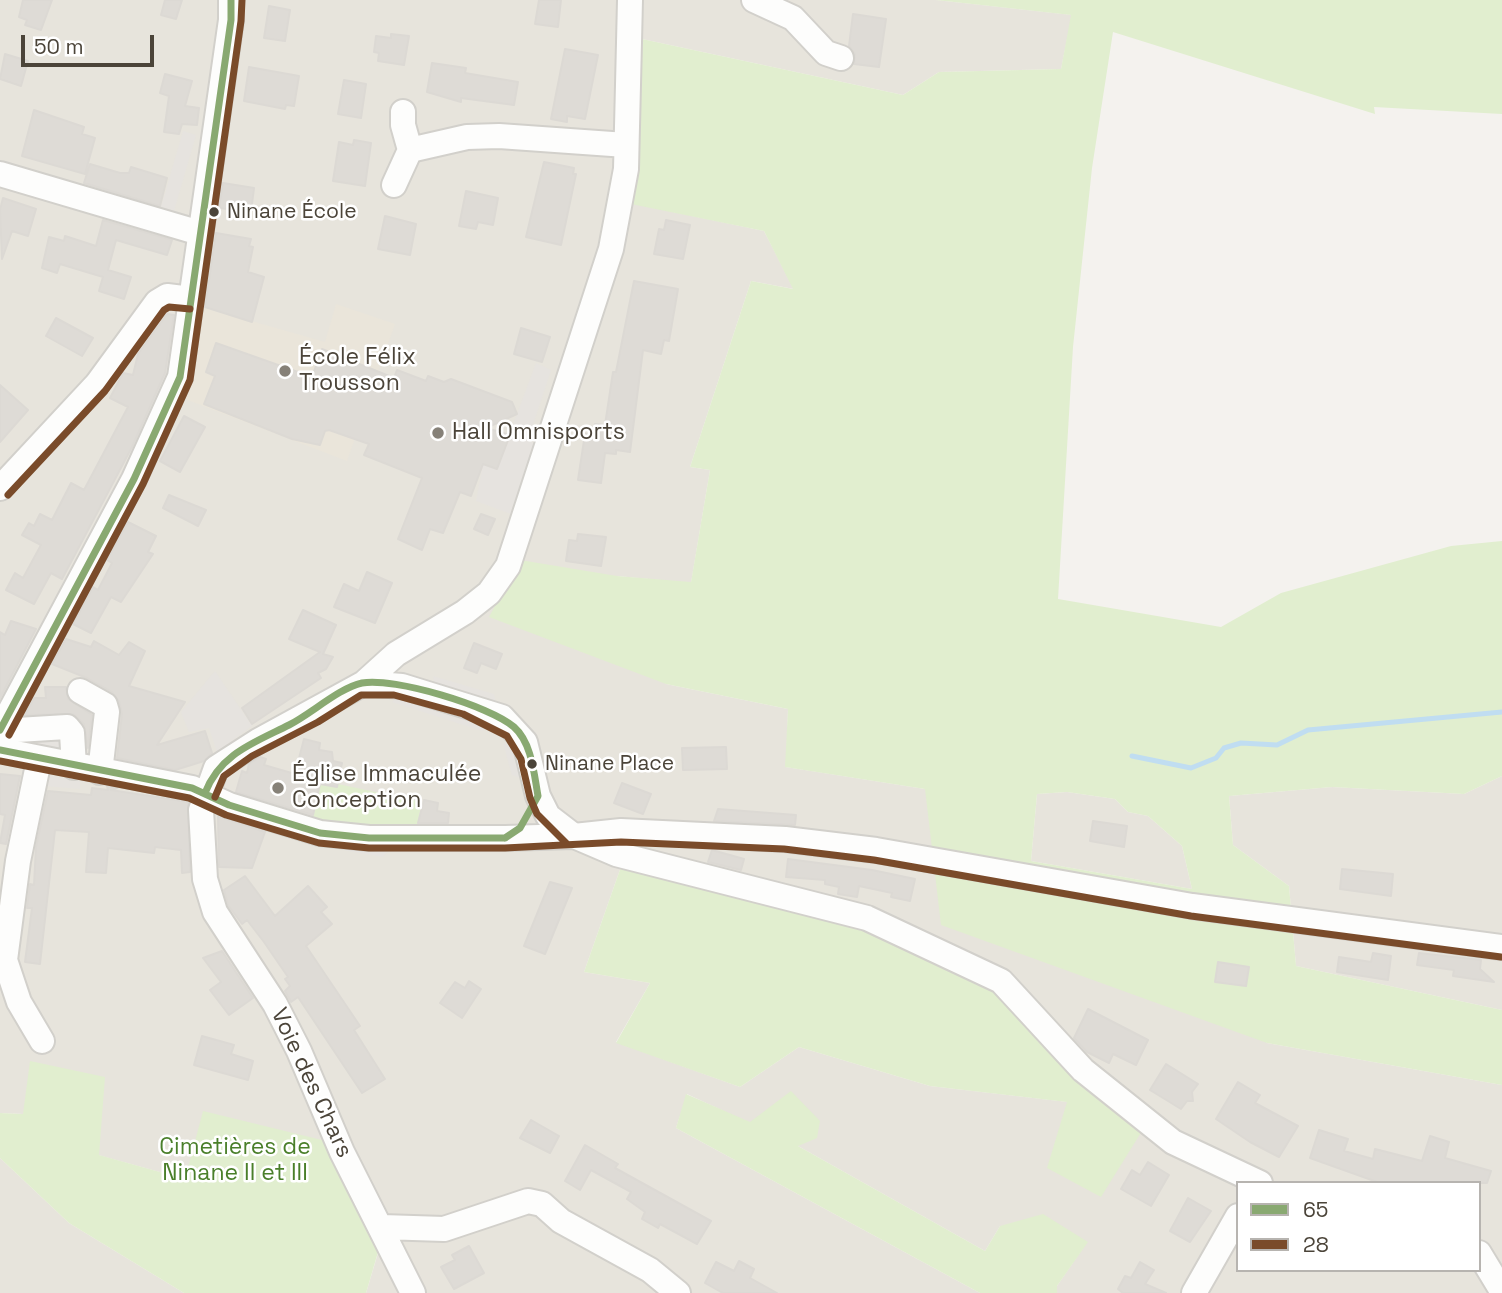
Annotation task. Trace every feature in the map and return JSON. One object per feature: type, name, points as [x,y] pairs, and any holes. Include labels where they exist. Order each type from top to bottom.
[{"type":"street","points":[[0,731],[134,479],[180,376],[231,20],[231,0]]},
{"type":"street","points":[[205,793],[216,768],[258,741],[364,683],[396,654],[466,612],[489,593],[508,566],[611,250],[621,204],[626,145],[630,0]]},
{"type":"street","points":[[754,0],[787,14],[826,53],[841,58]]},
{"type":"street","points":[[394,185],[410,150],[403,125],[404,112]]},
{"type":"street","points":[[410,150],[467,137],[499,136],[626,145]]},
{"type":"street","points":[[0,174],[200,233]]},
{"type":"street","points":[[0,488],[97,384],[157,302],[167,296],[191,299]]},
{"type":"street","points":[[396,654],[398,678],[411,689]]},
{"type":"street","points":[[364,683],[385,682],[502,717],[515,727],[525,742],[538,796],[548,816],[574,836],[615,854],[867,918],[1001,981],[1083,1070],[1173,1142],[1252,1181]]},
{"type":"street","points":[[80,691],[105,705],[107,712],[100,772]]},
{"type":"street","points":[[0,731],[67,727],[72,733],[74,767]]},
{"type":"street","points":[[0,750],[205,793],[229,805],[320,833],[369,838],[505,838],[574,836],[621,831],[785,839],[863,849],[1184,905],[1502,947]]},
{"type":"street","points":[[39,760],[18,860],[5,960],[19,1002],[43,1041]]},
{"type":"street","name":"Voie des Chars","points":[[205,793],[201,810],[205,879],[215,912],[275,1004],[299,1051],[342,1152],[413,1293]]},
{"type":"street","points":[[505,838],[520,828],[538,796]]},
{"type":"street","points":[[382,1227],[444,1229],[528,1201],[542,1204],[561,1221],[650,1270],[678,1293]]},
{"type":"street","points":[[1194,1293],[1236,1220]]},
{"type":"street","points":[[1481,1257],[1502,1291]]},
{"type":"shaded area","points":[[0,0],[625,0],[631,203],[764,231],[794,289],[751,281],[690,467],[710,470],[691,583],[617,576],[666,684],[788,709],[786,767],[925,789],[1267,1043],[1502,1085],[1502,1293],[1057,1293],[1057,1286],[1087,1242],[1000,1226],[985,1251],[798,1146],[687,1094],[676,1128],[980,1293],[366,1293],[381,1243],[185,1179],[98,1155],[23,1114],[0,1113]],"holes":[[[623,861],[874,917],[1142,1132],[1068,1102],[930,1086],[799,1047],[740,1087],[616,1042],[650,983],[584,972]]]},
{"type":"shaded area","points":[[640,0],[936,0],[1072,15],[1061,69],[939,72],[903,95],[642,39]]},
{"type":"shaded area","points":[[183,131],[196,135],[174,211],[161,207]]},
{"type":"shaded area","name":"École Félix Trousson","points":[[336,304],[395,324],[347,461],[185,399],[202,307],[325,342]]},
{"type":"shaded area","points":[[536,363],[551,370],[529,437],[541,454],[519,517],[476,501],[483,464],[497,468]]},
{"type":"shaded area","points":[[215,671],[252,726],[217,752],[209,728],[189,732],[181,712]]},
{"type":"shaded area","points":[[433,676],[494,694],[497,710],[435,691]]},
{"type":"shaded area","points":[[402,692],[495,720],[482,731],[392,702]]},
{"type":"shaded area","points":[[63,732],[68,754],[19,746],[14,738]]},
{"type":"shaded area","points":[[503,743],[520,748],[529,781],[512,775]]},
{"type":"shaded area","points":[[46,775],[80,781],[80,789],[44,786]]},
{"type":"shaded area","points":[[1502,776],[1502,1010],[1296,966],[1289,886],[1233,845],[1229,796],[1332,787],[1464,794]]},
{"type":"shaded area","points":[[1067,792],[1115,799],[1128,812],[1148,816],[1182,846],[1192,889],[1031,861],[1037,794]]},
{"type":"shaded area","points":[[305,836],[388,851],[383,857],[348,851],[303,842]]},
{"type":"shaded area","points":[[0,1158],[69,1223],[184,1293],[0,1293]]},
{"type":"green space","points":[[936,0],[1502,0],[1502,114],[1374,107],[1375,114],[1113,32],[1092,168],[1073,347],[1058,599],[1221,627],[1281,593],[1451,546],[1502,541],[1502,776],[1464,794],[1332,787],[1229,796],[1233,845],[1289,886],[1296,966],[1502,1010],[1502,1085],[1267,1043],[941,925],[925,789],[785,767],[788,709],[666,684],[489,617],[520,560],[617,576],[691,582],[710,470],[690,467],[751,281],[793,289],[764,231],[631,204],[642,39],[903,95],[939,72],[1061,69],[1071,15]],"holes":[[[1067,792],[1115,799],[1128,812],[1148,816],[1182,846],[1192,889],[1031,861],[1037,794]]]},
{"type":"green space","points":[[320,784],[336,787],[338,784],[422,802],[416,830],[363,830],[312,821]]},
{"type":"green space","points":[[623,861],[877,935],[1003,995],[1142,1131],[1101,1197],[1047,1168],[1067,1102],[930,1086],[799,1047],[740,1087],[616,1043],[650,983],[584,972]]},
{"type":"green space","name":"Cimetières de Ninane II et III","points":[[30,1061],[105,1077],[99,1155],[185,1179],[203,1111],[326,1141],[381,1242],[366,1293],[184,1293],[69,1223],[0,1158],[0,1113],[23,1114]]},
{"type":"green space","points":[[791,1091],[820,1121],[817,1138],[798,1146],[985,1251],[1000,1226],[1043,1214],[1088,1242],[1057,1286],[1057,1293],[980,1293],[676,1128],[686,1094],[750,1122]]},
{"type":"building","points":[[23,0],[52,0],[41,30],[25,25],[27,20],[19,17]]},
{"type":"building","points":[[165,0],[182,0],[176,19],[161,15]]},
{"type":"building","points":[[539,0],[561,0],[558,27],[535,24]]},
{"type":"building","points":[[269,6],[290,10],[285,41],[264,38]]},
{"type":"building","points":[[853,14],[886,19],[879,67],[854,64],[855,54],[849,46]]},
{"type":"building","points":[[391,34],[409,36],[404,65],[378,61],[379,53],[374,52],[376,36],[391,38]]},
{"type":"building","points":[[565,49],[598,55],[585,119],[567,116],[567,122],[551,119]]},
{"type":"building","points":[[5,54],[28,61],[21,86],[0,79]]},
{"type":"building","points":[[432,63],[466,68],[465,73],[518,82],[514,105],[461,98],[461,102],[427,92]]},
{"type":"building","points":[[249,67],[299,76],[294,106],[286,105],[285,109],[244,101]]},
{"type":"building","points":[[165,74],[192,81],[185,106],[199,108],[197,125],[182,124],[179,134],[164,132],[169,96],[160,93]]},
{"type":"building","points":[[344,80],[366,84],[361,118],[338,114]]},
{"type":"building","points":[[34,110],[84,127],[82,134],[95,138],[85,174],[22,156]]},
{"type":"building","points":[[354,140],[371,143],[365,186],[333,181],[339,142],[353,145]]},
{"type":"building","points":[[544,162],[574,168],[573,174],[576,174],[561,245],[526,237]]},
{"type":"building","points":[[90,164],[120,173],[129,173],[131,167],[167,178],[160,206],[84,183]]},
{"type":"building","points":[[223,183],[254,188],[251,212],[219,208]]},
{"type":"building","points":[[466,191],[498,198],[493,225],[478,222],[476,229],[459,226]]},
{"type":"building","points":[[3,198],[36,209],[28,236],[12,231],[2,259],[0,210]]},
{"type":"building","points":[[385,216],[416,224],[410,255],[378,249]]},
{"type":"building","points":[[103,220],[172,240],[167,255],[116,240],[108,270],[131,277],[124,299],[99,291],[103,277],[60,264],[57,273],[42,268],[49,237],[64,241],[65,236],[96,246]]},
{"type":"building","points":[[666,220],[690,225],[683,259],[654,254],[659,229],[664,230]]},
{"type":"building","points":[[216,233],[251,239],[249,246],[253,247],[248,272],[264,277],[252,322],[205,307]]},
{"type":"building","points":[[634,281],[678,289],[669,341],[664,340],[661,354],[643,350],[630,452],[616,450],[616,454],[605,453],[601,483],[578,480],[585,434],[594,435],[595,424],[605,425],[613,372],[616,372]]},
{"type":"building","points":[[167,314],[174,315],[165,373],[132,447],[62,579],[51,573],[34,604],[6,590],[15,573],[23,578],[41,545],[22,535],[29,523],[34,526],[40,514],[52,520],[71,483],[84,490],[128,407],[110,398],[123,373],[133,375],[138,354]]},
{"type":"building","points":[[56,318],[93,338],[82,356],[46,336]]},
{"type":"building","points":[[521,328],[550,337],[542,362],[514,354]]},
{"type":"building","points":[[216,343],[312,377],[322,349],[394,378],[397,370],[426,381],[428,376],[444,382],[451,379],[512,402],[517,414],[486,428],[510,435],[497,469],[483,464],[471,496],[460,492],[443,533],[430,529],[422,550],[398,539],[422,478],[364,455],[369,444],[329,430],[325,431],[320,445],[292,439],[204,404],[215,376],[206,372]]},
{"type":"building","points":[[0,385],[28,410],[0,442]]},
{"type":"building","points":[[184,416],[205,427],[180,472],[160,461]]},
{"type":"building","points":[[169,495],[206,510],[198,526],[163,508]]},
{"type":"building","points":[[481,514],[495,519],[488,535],[474,529]]},
{"type":"building","points":[[128,522],[156,536],[148,552],[153,554],[121,602],[111,597],[91,633],[73,624],[93,587],[98,590],[112,563],[107,560]]},
{"type":"building","points":[[578,534],[606,537],[601,566],[566,561],[569,540],[577,541]]},
{"type":"building","points":[[367,572],[392,583],[375,623],[334,607],[344,584],[359,591]]},
{"type":"building","points":[[303,610],[336,625],[323,654],[333,657],[326,669],[318,673],[321,678],[252,724],[242,708],[320,652],[289,639]]},
{"type":"building","points":[[11,621],[36,629],[0,698],[0,632],[5,635]]},
{"type":"building","points":[[66,639],[91,647],[94,641],[119,655],[129,642],[145,651],[129,686],[185,702],[157,745],[205,731],[212,753],[204,761],[175,770],[117,758],[122,714],[119,701],[112,692],[87,678],[52,664]]},
{"type":"building","points":[[474,643],[502,654],[496,669],[481,663],[477,673],[464,668]]},
{"type":"building","points":[[45,687],[66,687],[68,699],[92,715],[88,748],[84,724],[73,714],[25,715],[34,698],[46,698]]},
{"type":"building","name":"Église Immaculée Conception","points":[[304,739],[320,743],[319,750],[332,752],[333,761],[342,763],[337,787],[320,784],[313,815],[236,792],[242,771],[247,773],[249,764],[260,757],[266,759],[264,765],[295,774]]},
{"type":"building","points":[[726,747],[727,769],[683,770],[682,748]]},
{"type":"building","points":[[0,774],[20,776],[6,844],[0,843],[5,815],[0,814]]},
{"type":"building","points":[[622,783],[651,794],[643,814],[614,803]]},
{"type":"building","points":[[107,786],[117,788],[111,790],[188,802],[190,872],[182,873],[181,850],[155,847],[154,853],[108,848],[106,873],[86,872],[89,832],[55,830],[40,964],[25,962],[32,908],[27,908],[30,884],[34,885],[36,847],[48,791],[91,795],[92,788],[108,790]]},
{"type":"building","points":[[424,800],[438,803],[437,811],[449,813],[448,823],[418,823]]},
{"type":"building","points":[[718,809],[796,815],[795,825],[714,821]]},
{"type":"building","points":[[218,816],[265,832],[252,868],[219,867]]},
{"type":"building","points":[[1093,821],[1127,826],[1124,847],[1090,841]]},
{"type":"building","points":[[712,850],[744,859],[741,870],[708,862]]},
{"type":"building","points":[[788,859],[872,870],[915,879],[910,901],[891,897],[892,893],[859,886],[857,897],[838,894],[839,887],[825,884],[825,880],[786,877]]},
{"type":"building","points":[[1342,869],[1393,874],[1391,896],[1340,889]]},
{"type":"building","points":[[245,876],[275,916],[308,886],[327,907],[321,912],[332,924],[306,946],[360,1026],[354,1030],[385,1079],[362,1093],[298,997],[291,1002],[285,991],[290,986],[285,979],[288,977],[247,920],[242,924],[228,905],[224,890]]},
{"type":"building","points":[[550,882],[572,888],[545,954],[524,946]]},
{"type":"building","points":[[222,951],[253,998],[229,1015],[210,990],[221,982],[203,958]]},
{"type":"building","points":[[1373,953],[1391,956],[1388,980],[1337,972],[1339,957],[1371,962]]},
{"type":"building","points":[[1419,953],[1481,960],[1480,969],[1494,982],[1453,976],[1454,970],[1417,965]]},
{"type":"building","points":[[1218,962],[1249,967],[1246,986],[1215,982]]},
{"type":"building","points":[[469,981],[481,989],[462,1018],[440,1003],[455,982],[465,988]]},
{"type":"building","points":[[1088,1009],[1148,1040],[1136,1065],[1113,1054],[1109,1063],[1087,1052],[1074,1038]]},
{"type":"building","points":[[202,1036],[234,1045],[231,1054],[253,1061],[248,1080],[194,1065]]},
{"type":"building","points":[[1166,1064],[1198,1084],[1192,1092],[1193,1101],[1187,1101],[1181,1109],[1150,1090]]},
{"type":"building","points":[[1238,1082],[1260,1095],[1255,1103],[1298,1126],[1279,1157],[1250,1142],[1216,1119]]},
{"type":"building","points":[[531,1120],[559,1136],[550,1153],[520,1138]]},
{"type":"building","points":[[1319,1130],[1348,1139],[1344,1151],[1373,1159],[1375,1149],[1422,1161],[1430,1136],[1449,1142],[1445,1158],[1491,1171],[1487,1183],[1374,1181],[1310,1158]]},
{"type":"building","points":[[585,1145],[618,1164],[615,1168],[711,1221],[697,1244],[660,1224],[658,1228],[642,1219],[645,1212],[627,1199],[631,1192],[591,1170],[580,1190],[565,1181]]},
{"type":"building","points":[[1148,1162],[1169,1175],[1151,1206],[1121,1189],[1132,1170],[1140,1175]]},
{"type":"building","points":[[1188,1198],[1211,1211],[1190,1242],[1170,1231]]},
{"type":"building","points":[[469,1246],[484,1273],[454,1289],[441,1267],[455,1260],[452,1255]]},
{"type":"building","points":[[739,1261],[754,1269],[750,1278],[777,1293],[723,1293],[705,1283],[716,1262],[734,1271]]},
{"type":"building","points":[[1140,1262],[1154,1270],[1145,1284],[1166,1293],[1123,1293],[1118,1289],[1125,1276],[1131,1278]]},
{"type":"waterway","points":[[1132,756],[1191,768],[1216,758],[1224,748],[1241,743],[1277,745],[1308,730],[1502,712]]},
{"type":"transit line","name":"65","points":[[0,730],[134,479],[180,377],[231,20],[231,0]]},
{"type":"transit line","name":"28","points":[[9,735],[143,484],[190,380],[242,0]]},
{"type":"transit line","name":"28","points":[[8,495],[105,391],[164,310],[169,307],[190,309]]},
{"type":"transit line","name":"65","points":[[205,793],[219,768],[239,751],[298,720],[344,690],[362,683],[396,684],[485,710],[514,727],[525,741],[538,796],[520,828],[505,838]]},
{"type":"transit line","name":"28","points":[[215,797],[224,776],[252,756],[318,722],[361,695],[394,695],[463,714],[507,736],[521,759],[530,798],[537,814],[567,844]]},
{"type":"transit line","name":"65","points":[[0,750],[192,788],[229,805],[320,833],[369,838],[505,838]]},
{"type":"transit line","name":"28","points":[[0,761],[189,798],[226,815],[319,843],[369,848],[505,848],[621,842],[784,849],[874,860],[1191,916],[1501,957]]},
{"type":"place","name":"Ninane École","points":[[214,212]]},
{"type":"place","name":"École Félix Trousson","points":[[285,371]]},
{"type":"place","name":"Hall Omnisports","points":[[438,433]]},
{"type":"place","name":"Ninane Place","points":[[532,764]]},
{"type":"place","name":"Église Immaculée Conception","points":[[278,788]]}]
